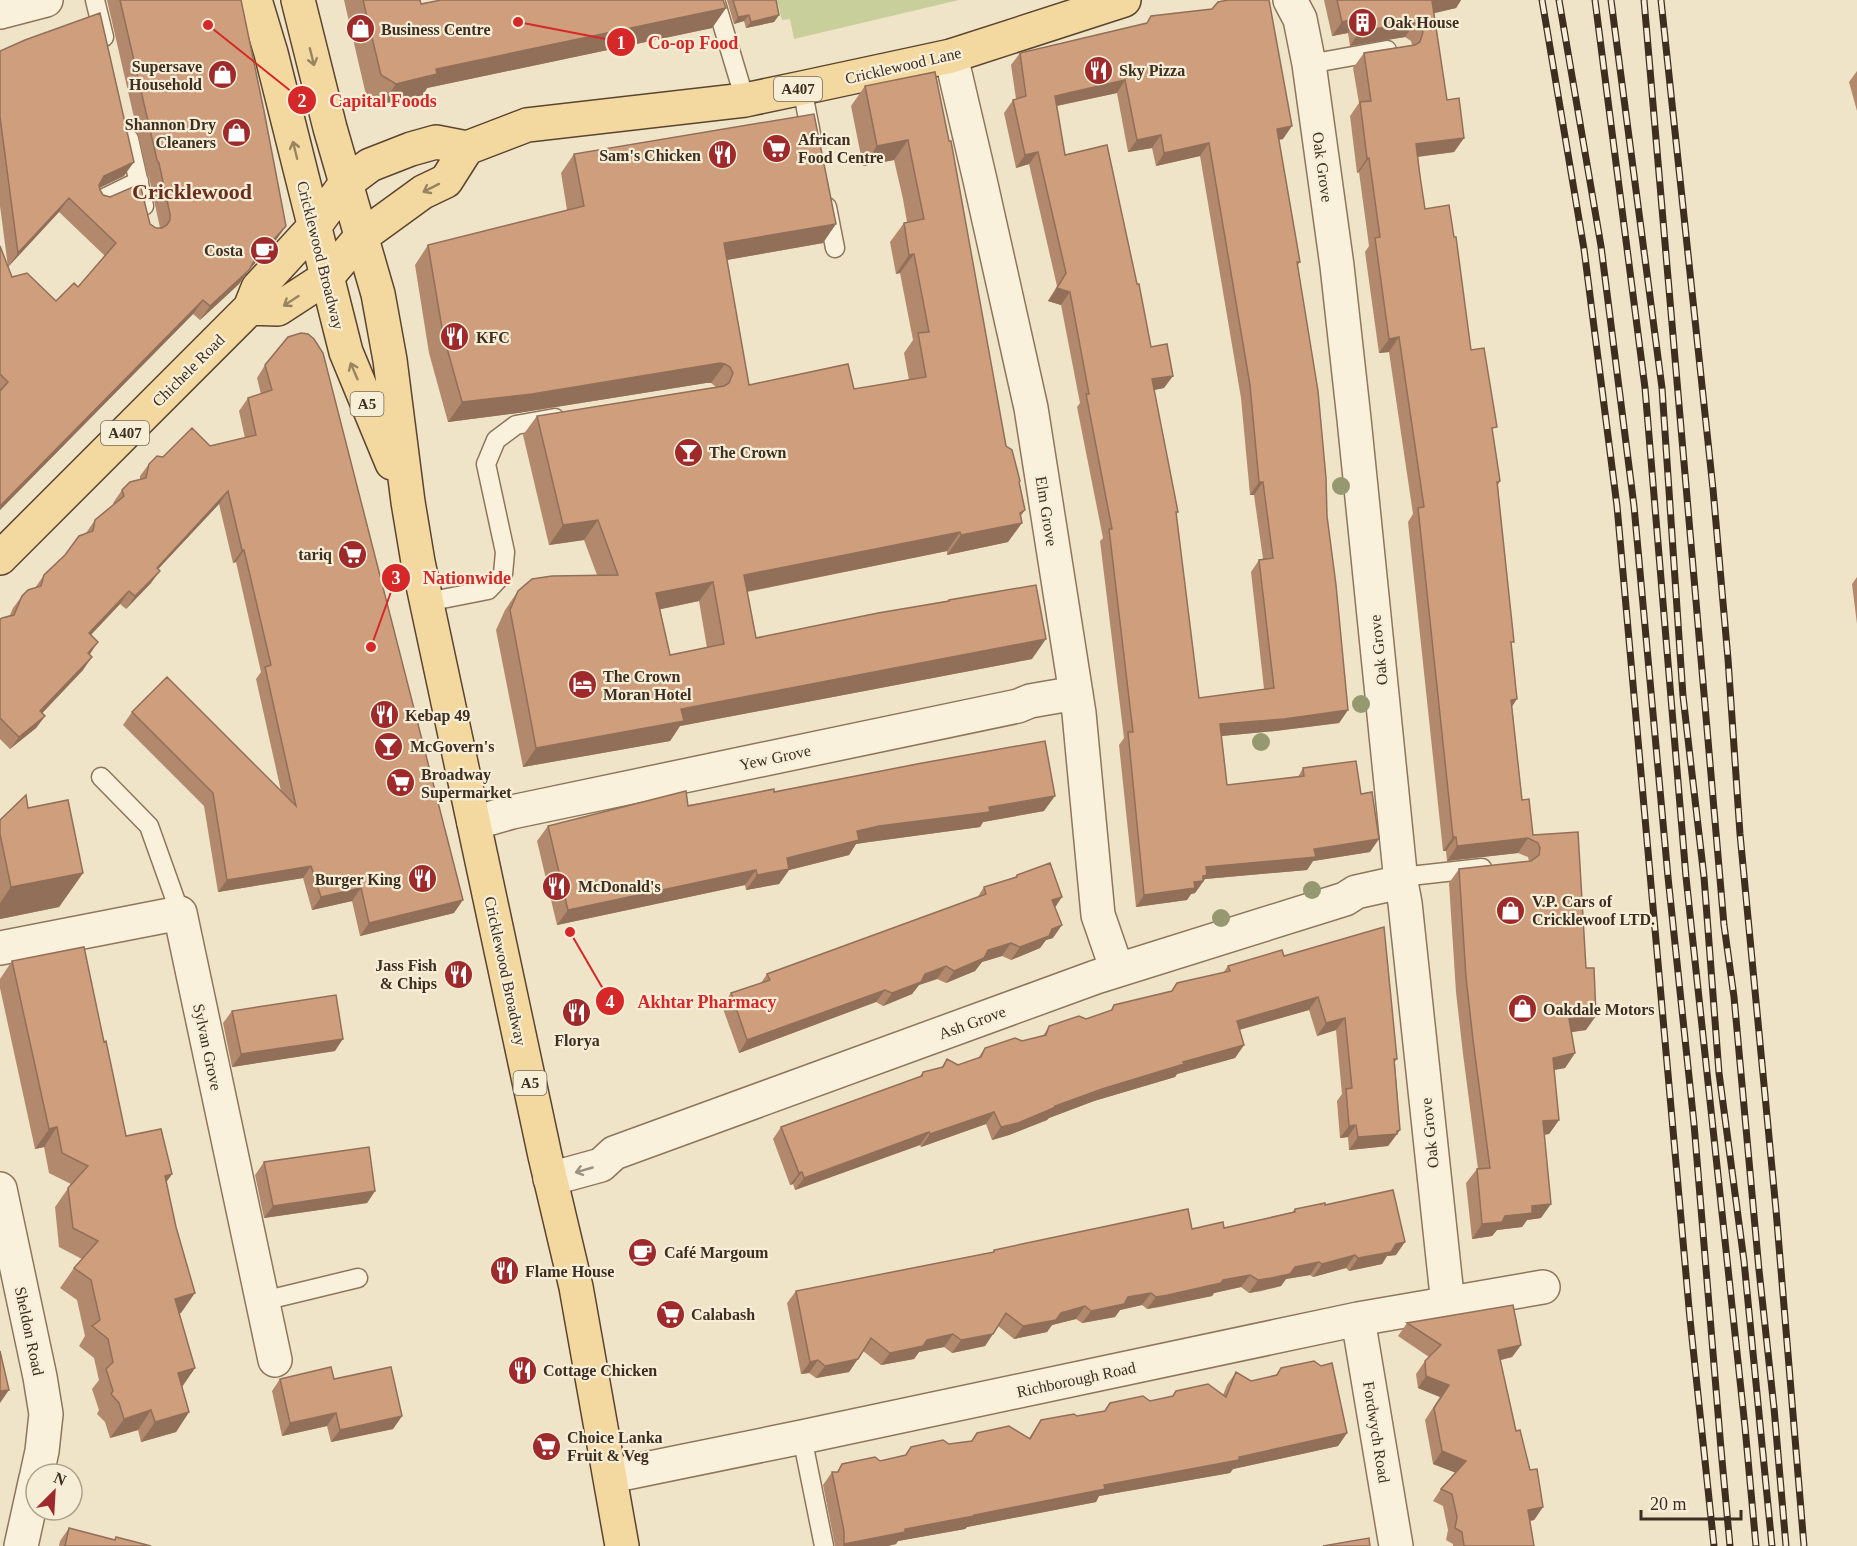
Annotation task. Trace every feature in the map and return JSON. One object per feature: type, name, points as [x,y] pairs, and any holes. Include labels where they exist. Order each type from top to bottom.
[{"type":"main road","name":"Cricklewood Broadway","points":[[255,0],[271,53],[346,352],[408,502]]},
{"type":"main road","name":"Cricklewood Broadway","points":[[298,0],[330,128],[378,294],[390,360],[408,502],[427,602],[550,1179],[576,1287],[622,1546]]},
{"type":"main road","name":"Cricklewood Lane","points":[[467,148],[527,125],[745,100],[951,56],[1124,0]]},
{"type":"main road","name":"A407","points":[[315,227],[346,183],[370,165],[436,142],[467,148]]},
{"type":"main road","points":[[250,308],[278,309],[327,277],[361,237],[423,192],[446,181],[467,148]]},
{"type":"main road","name":"Chichele Road","points":[[0,558],[250,308],[258,288],[315,227]]},
{"type":"street","points":[[0,12],[46,0]]},
{"type":"street","name":"Oak Grove","points":[[1295,10],[1309,64],[1337,267],[1448,1305]]},
{"type":"street","name":"Elm Grove","points":[[951,56],[1030,408],[1079,713],[1098,915],[1117,970]]},
{"type":"street","name":"Yew Grove","points":[[474,823],[546,805],[1076,693]]},
{"type":"street","name":"Ash Grove","points":[[550,1179],[601,1165],[614,1153],[1117,970],[1345,900],[1356,892],[1401,879]]},
{"type":"street","points":[[0,948],[180,914]]},
{"type":"street","name":"Sylvan Grove","points":[[180,914],[275,1360]]},
{"type":"street","name":"Sheldon Road","points":[[0,1189],[46,1414],[39,1462]]},
{"type":"street","name":"Richborough Road","points":[[610,1476],[1358,1319],[1543,1287]]},
{"type":"street","name":"Fordwych Road","points":[[1358,1319],[1396,1546]]},
{"type":"street","name":"Sheldon Road","points":[[21,1546],[26,1522]]},
{"type":"lane","points":[[95,0],[108,57]]},
{"type":"lane","points":[[715,0],[745,100]]},
{"type":"lane","points":[[1309,64],[1402,48]]},
{"type":"lane","points":[[802,88],[816,157]]},
{"type":"lane","points":[[125,124],[147,221]]},
{"type":"lane","points":[[100,200],[139,181]]},
{"type":"lane","points":[[823,191],[835,248]]},
{"type":"lane","points":[[427,602],[488,590],[502,574],[506,552],[486,464],[496,440],[516,424],[572,416]]},
{"type":"lane","points":[[101,777],[149,826],[180,914]]},
{"type":"lane","points":[[1401,879],[1495,866]]},
{"type":"lane","points":[[262,1301],[358,1278]]},
{"type":"lane","points":[[802,1437],[824,1546]]},
{"type":"green space","points":[[770,0],[959,0],[794,39],[790,19],[782,20],[778,4],[771,5]]},
{"type":"building","points":[[120,0],[241,0],[286,226],[254,261],[249,270],[210,306],[203,300],[0,506],[0,391],[8,382],[0,374],[0,246],[12,277],[27,273],[56,301],[74,283],[78,287],[116,243],[69,198],[18,253],[0,117],[0,51],[100,13],[134,162],[104,176],[99,185],[100,190],[103,195],[110,197],[140,184],[150,224],[156,228],[162,228],[170,220],[170,214]]},
{"type":"building","points":[[363,0],[420,0],[421,4],[441,0],[723,0],[726,8],[436,69],[437,74],[396,84],[381,75]]},
{"type":"building","points":[[733,0],[776,0],[779,15],[751,22],[749,15],[738,17]]},
{"type":"building","points":[[1269,0],[1292,126],[1277,129],[1300,262],[1297,262],[1318,391],[1327,516],[1348,710],[1284,719],[1220,724],[1227,785],[1304,776],[1303,768],[1356,761],[1361,794],[1372,792],[1379,839],[1314,849],[1316,857],[1206,867],[1207,875],[1203,876],[1203,881],[1194,882],[1195,888],[1144,895],[1128,732],[1133,732],[1109,529],[1112,529],[1086,394],[1089,394],[1070,292],[1057,288],[1066,273],[1038,152],[1025,155],[1013,100],[1026,96],[1020,53],[1147,23],[1151,16],[1212,9],[1218,2]],"holes":[[[1125,80],[1137,140],[1161,135],[1164,153],[1209,143],[1250,385],[1259,482],[1263,482],[1273,558],[1259,560],[1274,688],[1199,698],[1176,512],[1178,512],[1152,379],[1173,376],[1167,344],[1151,347],[1107,145],[1065,155],[1055,96]]]},
{"type":"building","points":[[1337,0],[1437,0],[1432,1],[1447,100],[1459,98],[1464,138],[1416,144],[1425,209],[1449,205],[1454,237],[1456,237],[1471,350],[1484,348],[1497,427],[1492,428],[1500,481],[1497,482],[1514,642],[1511,642],[1517,699],[1511,700],[1522,800],[1529,799],[1533,835],[1578,832],[1586,968],[1594,968],[1596,1016],[1569,1019],[1575,1053],[1553,1058],[1559,1120],[1543,1121],[1551,1204],[1532,1206],[1532,1213],[1505,1216],[1502,1222],[1482,1224],[1477,1169],[1490,1168],[1466,977],[1459,869],[1531,861],[1539,855],[1540,848],[1538,843],[1528,838],[1457,846],[1456,837],[1453,837],[1418,508],[1424,507],[1399,337],[1389,339],[1375,238],[1380,237],[1360,102],[1371,101],[1364,53],[1415,45],[1420,42],[1423,32],[1421,27],[1415,23],[1360,31],[1358,18],[1342,22]]},
{"type":"building","points":[[935,72],[949,141],[951,141],[1006,446],[1012,450],[1025,510],[1020,513],[1022,523],[961,535],[960,532],[744,575],[756,638],[878,613],[1036,585],[1046,639],[681,709],[684,721],[536,748],[510,610],[518,591],[532,579],[552,576],[618,575],[598,520],[563,525],[537,416],[724,386],[729,383],[733,373],[730,367],[720,363],[532,394],[462,402],[443,334],[428,245],[584,206],[574,154],[814,114],[836,224],[724,243],[749,385],[848,364],[854,389],[926,377],[918,333],[929,332],[914,254],[909,255],[904,223],[924,219],[908,140],[877,146],[865,86]],"holes":[[[713,582],[724,644],[670,655],[656,593]]]},
{"type":"building","points":[[301,333],[308,334],[314,339],[323,353],[463,900],[369,923],[361,888],[321,897],[311,866],[227,880],[213,793],[132,712],[167,677],[296,806],[265,667],[271,665],[228,491],[157,568],[160,571],[135,596],[129,591],[89,633],[98,642],[88,653],[92,657],[40,711],[45,716],[19,737],[0,718],[0,619],[14,615],[22,596],[28,590],[41,586],[44,575],[65,555],[79,536],[93,531],[95,520],[124,496],[122,490],[130,482],[146,478],[149,464],[157,456],[163,457],[192,428],[210,446],[256,435],[248,398],[272,390],[265,365],[288,337]]},
{"type":"building","points":[[1045,741],[1055,796],[989,807],[990,812],[879,826],[857,831],[859,840],[787,858],[789,869],[757,875],[756,870],[568,910],[548,826],[686,791],[688,806]]},
{"type":"building","points":[[26,795],[28,808],[68,800],[83,873],[11,887],[0,834],[0,820]]},
{"type":"building","points":[[1050,863],[1062,897],[1052,900],[1062,925],[1052,929],[1049,936],[1020,947],[1011,943],[988,950],[984,958],[954,971],[946,966],[925,974],[921,982],[892,993],[885,990],[747,1040],[731,993],[770,980],[767,974],[986,894],[984,887],[1017,877],[1017,875]]},
{"type":"building","points":[[1384,927],[1397,1059],[1394,1059],[1400,1130],[1397,1134],[1358,1137],[1356,1125],[1349,1126],[1346,1089],[1352,1088],[1345,1018],[1326,1023],[1318,997],[1237,1021],[1244,1045],[1183,1062],[1184,1064],[1102,1089],[1055,1106],[1018,1123],[1001,1127],[994,1112],[930,1134],[929,1132],[804,1178],[802,1172],[799,1173],[781,1127],[922,1076],[923,1072],[943,1067],[947,1059],[958,1065],[981,1057],[985,1048],[1015,1038],[1022,1041],[1046,1035],[1049,1026],[1079,1016],[1086,1019],[1112,1010],[1114,1005],[1172,991],[1177,983],[1230,971],[1228,966],[1282,950],[1284,956]]},
{"type":"building","points":[[84,947],[126,1136],[161,1129],[172,1174],[165,1176],[176,1227],[195,1293],[175,1299],[195,1368],[178,1373],[189,1412],[155,1422],[151,1410],[124,1419],[119,1403],[111,1394],[113,1391],[106,1369],[113,1362],[108,1339],[92,1326],[100,1320],[91,1280],[74,1268],[98,1241],[73,1228],[68,1188],[88,1166],[62,1153],[57,1127],[49,1129],[12,961]]},
{"type":"building","points":[[336,995],[343,1039],[241,1054],[232,1011]]},
{"type":"building","points":[[369,1147],[375,1191],[273,1206],[264,1162]]},
{"type":"building","points":[[1393,1190],[1405,1242],[1396,1244],[1391,1252],[1358,1258],[1355,1255],[1322,1264],[1319,1262],[1295,1267],[1290,1274],[1271,1278],[1258,1280],[1250,1275],[1168,1295],[1156,1297],[1151,1293],[1128,1297],[1124,1304],[1091,1311],[1085,1306],[1061,1313],[1056,1320],[1023,1326],[1006,1313],[993,1334],[961,1340],[953,1334],[927,1340],[923,1346],[890,1353],[871,1338],[858,1359],[825,1366],[818,1360],[810,1362],[796,1291],[994,1252],[994,1250],[1188,1209],[1192,1229],[1223,1222],[1224,1228],[1295,1212],[1295,1209]]},
{"type":"building","points":[[1513,1305],[1521,1345],[1498,1350],[1516,1431],[1520,1430],[1530,1470],[1537,1469],[1543,1507],[1528,1510],[1534,1546],[1464,1546],[1462,1532],[1455,1528],[1457,1517],[1452,1494],[1441,1489],[1466,1461],[1442,1451],[1434,1408],[1449,1385],[1426,1376],[1425,1361],[1441,1345],[1407,1323]]},
{"type":"building","points":[[0,1351],[9,1390],[0,1391]]},
{"type":"building","points":[[1314,1361],[1321,1366],[1332,1363],[1347,1433],[1239,1457],[1239,1460],[1104,1485],[1105,1489],[905,1529],[905,1532],[844,1544],[844,1531],[832,1472],[838,1472],[842,1464],[875,1457],[880,1461],[906,1455],[911,1447],[943,1440],[949,1444],[972,1441],[977,1433],[1009,1426],[1030,1439],[1041,1420],[1105,1411],[1110,1403],[1143,1396],[1150,1401],[1173,1396],[1176,1391],[1208,1384],[1226,1397],[1236,1372],[1251,1381],[1277,1375],[1281,1368]]},
{"type":"building","points":[[331,1367],[334,1379],[391,1367],[402,1416],[340,1430],[336,1413],[290,1423],[280,1379]]},
{"type":"building","points":[[69,1528],[115,1540],[116,1537],[151,1546],[65,1546]]},
{"type":"building","points":[[1369,1538],[1370,1546],[1323,1546]]},
{"type":"railway","points":[[1542,0],[1584,249],[1617,506],[1690,1319],[1714,1546]]},
{"type":"railway","points":[[1559,0],[1601,246],[1634,506],[1668,877],[1694,1124],[1730,1546]]},
{"type":"railway","points":[[1595,0],[1645,388],[1686,877],[1756,1546]]},
{"type":"railway","points":[[1611,0],[1662,388],[1683,696],[1704,877],[1719,1073],[1744,1261],[1772,1546]]},
{"type":"railway","points":[[1644,0],[1724,925],[1734,997],[1786,1546]]},
{"type":"railway","points":[[1661,0],[1713,489],[1740,834],[1776,1210],[1804,1546]]},
{"type":"place","name":"Co-op Food","points":[[518,22]]},
{"type":"place","name":"Oak House","points":[[1362,22]]},
{"type":"place","name":"Capital Foods","points":[[208,25]]},
{"type":"place","name":"Business Centre","points":[[360,29]]},
{"type":"place","name":"Sky Pizza","points":[[1098,70]]},
{"type":"place","name":"Supersave Household","points":[[223,75]]},
{"type":"place","name":"Shannon Dry Cleaners","points":[[237,133]]},
{"type":"place","name":"African Food Centre","points":[[777,148]]},
{"type":"place","name":"Sam's Chicken","points":[[722,155]]},
{"type":"place","name":"Costa","points":[[264,250]]},
{"type":"place","name":"KFC","points":[[455,337]]},
{"type":"place","name":"The Crown","points":[[688,452]]},
{"type":"place","name":"tariq","points":[[353,554]]},
{"type":"place","name":"Nationwide","points":[[371,647]]},
{"type":"place","name":"The Crown Moran Hotel","points":[[582,685]]},
{"type":"place","name":"Kebap 49","points":[[384,715]]},
{"type":"place","name":"McGovern's","points":[[389,746]]},
{"type":"place","name":"Broadway Supermarket","points":[[400,783]]},
{"type":"place","name":"Burger King","points":[[422,879]]},
{"type":"place","name":"McDonald's","points":[[557,886]]},
{"type":"place","name":"V.P. Cars of Cricklewoof LTD.","points":[[1511,910]]},
{"type":"place","name":"Akhtar Pharmacy","points":[[570,932]]},
{"type":"place","name":"Jass Fish & Chips","points":[[458,974]]},
{"type":"place","name":"Oakdale Motors","points":[[1522,1009]]},
{"type":"place","name":"Florya","points":[[577,1012]]},
{"type":"place","name":"Café Margoum","points":[[643,1252]]},
{"type":"place","name":"Flame House","points":[[504,1271]]},
{"type":"place","name":"Calabash","points":[[670,1314]]},
{"type":"place","name":"Cottage Chicken","points":[[522,1370]]},
{"type":"place","name":"Choice Lanka Fruit & Veg","points":[[546,1446]]},
{"type":"district","name":"Cricklewood","points":[[192,191]]}]
